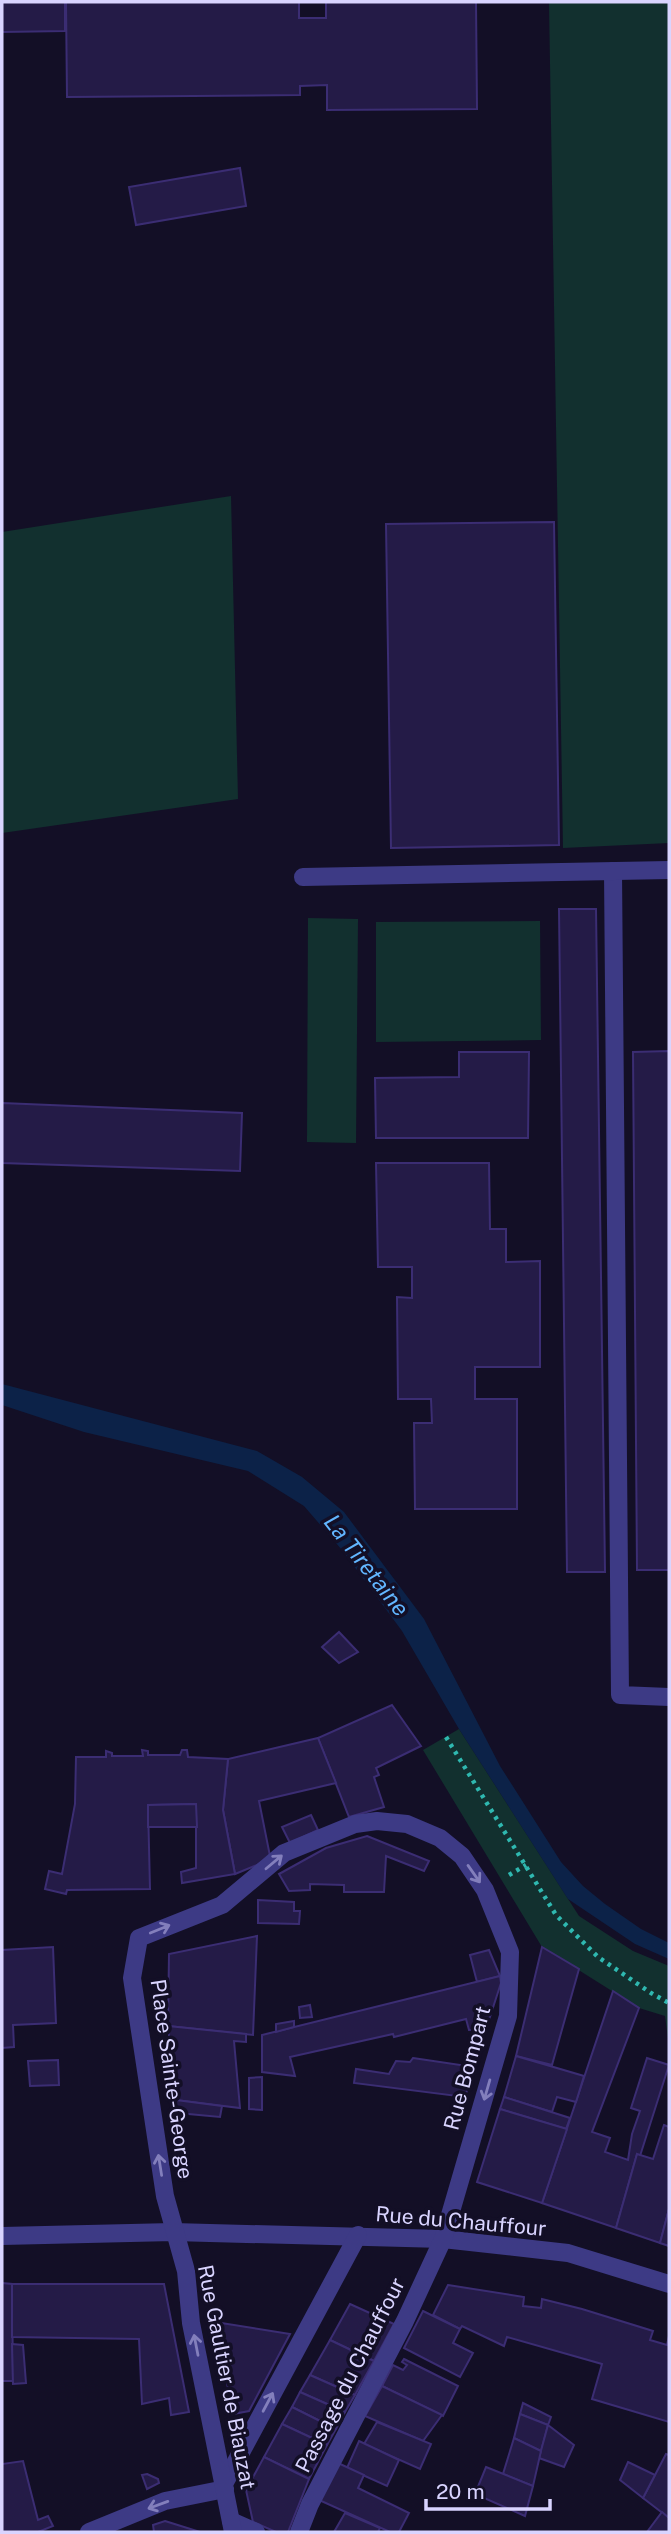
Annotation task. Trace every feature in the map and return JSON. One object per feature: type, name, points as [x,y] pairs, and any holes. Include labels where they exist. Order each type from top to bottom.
[{"type":"street","points":[[303,877],[669,870]]},
{"type":"street","points":[[612,871],[620,1695],[669,1697]]},
{"type":"street","name":"Rue Bompart","points":[[222,1905],[284,1853],[355,1825],[377,1821],[407,1824],[440,1838],[462,1856],[485,1889],[510,1952],[508,2016],[443,2239]]},
{"type":"street","name":"Place Sainte-George","points":[[173,2232],[165,2196],[132,1978],[139,1938],[222,1905]]},
{"type":"street","points":[[2,2236],[173,2232],[358,2235]]},
{"type":"street","name":"Rue Gaultier de Biauzat","points":[[173,2232],[186,2271],[191,2323],[232,2526]]},
{"type":"street","name":"Rue du Chauffour","points":[[224,2486],[358,2235],[443,2239],[568,2253],[669,2284]]},
{"type":"street","name":"Passage du Chauffour","points":[[299,2532],[310,2504],[405,2322],[443,2239]]},
{"type":"street","points":[[89,2532],[166,2501],[224,2486]]},
{"type":"street","points":[[232,2526],[256,2532]]},
{"type":"path","points":[[446,1737],[556,1915],[598,1957],[669,2003]]},
{"type":"path","points":[[515,1872],[526,1865]]},
{"type":"green space","points":[[549,2],[669,2],[669,843],[563,848]]},
{"type":"green space","points":[[231,496],[238,799],[2,833],[2,532]]},
{"type":"green space","points":[[308,918],[358,919],[356,1143],[307,1142]]},
{"type":"green space","points":[[540,921],[541,1040],[376,1042],[376,922]]},
{"type":"green space","points":[[459,1729],[579,1916],[633,1951],[669,1966],[669,2046],[665,2016],[639,2008],[542,1947],[423,1750]]},
{"type":"water","name":"La Tiretaine","points":[[2,1384],[257,1451],[302,1477],[344,1512],[424,1619],[500,1766],[561,1862],[583,1886],[605,1904],[641,1929],[669,1943],[669,1959],[635,1944],[568,1899],[459,1729],[402,1631],[342,1550],[304,1506],[248,1471],[84,1432],[2,1405]]},
{"type":"building","points":[[2,2],[65,2],[65,31],[2,32]]},
{"type":"building","points":[[66,2],[299,2],[299,18],[326,18],[326,2],[476,2],[477,109],[327,110],[327,85],[300,86],[300,95],[67,97]]},
{"type":"building","points":[[240,168],[246,206],[136,225],[129,187]]},
{"type":"building","points":[[554,522],[559,845],[391,848],[386,524]]},
{"type":"building","points":[[559,909],[596,909],[605,1572],[567,1572]]},
{"type":"building","points":[[669,1051],[669,1570],[637,1570],[633,1052]]},
{"type":"building","points":[[459,1052],[529,1052],[528,1138],[376,1138],[375,1078],[459,1077]]},
{"type":"building","points":[[2,1103],[242,1113],[240,1171],[2,1163]]},
{"type":"building","points":[[376,1163],[489,1163],[490,1229],[506,1229],[506,1262],[540,1261],[540,1367],[475,1367],[475,1399],[517,1399],[517,1509],[415,1509],[414,1423],[432,1423],[431,1399],[398,1399],[397,1297],[412,1298],[412,1267],[378,1267]]},
{"type":"building","points":[[339,1632],[358,1652],[339,1663],[322,1647]]},
{"type":"building","points":[[392,1705],[421,1746],[376,1768],[379,1775],[374,1777],[384,1807],[349,1817],[318,1738]]},
{"type":"building","points":[[318,1738],[336,1783],[259,1801],[270,1856],[235,1874],[223,1810],[228,1759]]},
{"type":"building","points":[[142,1750],[148,1751],[148,1755],[180,1755],[182,1750],[187,1750],[188,1757],[228,1759],[223,1810],[235,1874],[182,1883],[181,1872],[196,1868],[196,1804],[148,1805],[150,1889],[67,1890],[66,1894],[45,1889],[49,1871],[62,1874],[75,1804],[76,1757],[106,1757],[106,1751],[112,1753],[112,1756],[143,1756]]},
{"type":"building","points":[[196,1804],[197,1827],[148,1827],[148,1805]]},
{"type":"building","points":[[311,1815],[318,1830],[290,1843],[282,1827]]},
{"type":"building","points":[[367,1836],[429,1861],[424,1871],[386,1856],[384,1892],[344,1892],[344,1885],[310,1884],[310,1890],[289,1891],[279,1874],[326,1848]]},
{"type":"building","points":[[258,1900],[294,1902],[294,1911],[300,1911],[299,1924],[258,1923]]},
{"type":"building","points":[[257,1936],[253,2035],[168,2026],[169,1954]]},
{"type":"building","points":[[53,1947],[56,2023],[13,2025],[14,2047],[2,2048],[2,1950]]},
{"type":"building","points":[[542,1947],[579,1969],[552,2065],[516,2056]]},
{"type":"building","points":[[489,1950],[500,1976],[477,1982],[470,1955]]},
{"type":"building","points":[[500,1976],[501,1983],[486,2029],[469,2030],[466,2019],[394,2037],[393,2034],[290,2057],[295,2076],[262,2072],[262,2035]]},
{"type":"building","points":[[613,1991],[639,2008],[592,2132],[610,2138],[605,2152],[628,2160],[632,2134],[640,2111],[631,2108],[647,2058],[669,2065],[640,2156],[637,2154],[616,2228],[542,2203]]},
{"type":"building","points":[[310,2005],[312,2017],[300,2018],[299,2007]]},
{"type":"building","points":[[294,2021],[294,2027],[276,2032],[276,2024]]},
{"type":"building","points":[[168,2026],[246,2034],[246,2042],[234,2041],[240,2108],[176,2100]]},
{"type":"building","points":[[516,2056],[584,2076],[576,2102],[557,2097],[552,2112],[504,2097]]},
{"type":"building","points":[[413,2058],[474,2067],[465,2097],[354,2083],[356,2069],[389,2074],[396,2061],[410,2062]]},
{"type":"building","points":[[58,2060],[59,2085],[30,2086],[28,2061]]},
{"type":"building","points":[[262,2077],[262,2110],[249,2109],[249,2078]]},
{"type":"building","points":[[504,2097],[570,2118],[566,2129],[500,2109]]},
{"type":"building","points":[[176,2100],[222,2106],[220,2117],[178,2113]]},
{"type":"building","points":[[500,2109],[567,2129],[542,2203],[477,2182]]},
{"type":"building","points":[[664,2125],[669,2127],[669,2209],[660,2243],[616,2228],[637,2154],[653,2159]]},
{"type":"building","points":[[669,2209],[669,2246],[660,2243]]},
{"type":"building","points":[[2,2283],[12,2284],[13,2381],[2,2381]]},
{"type":"building","points":[[12,2284],[164,2284],[189,2412],[171,2415],[169,2398],[142,2404],[139,2339],[12,2337]]},
{"type":"building","points":[[448,2285],[524,2297],[523,2306],[541,2308],[542,2299],[582,2309],[653,2331],[650,2340],[667,2345],[669,2336],[669,2422],[592,2399],[602,2364],[507,2337],[504,2346],[433,2315]]},
{"type":"building","points":[[350,2304],[394,2324],[374,2361],[330,2340]]},
{"type":"building","points":[[423,2311],[460,2329],[453,2343],[473,2353],[460,2377],[404,2348]]},
{"type":"building","points":[[215,2322],[290,2334],[249,2411],[233,2414]]},
{"type":"building","points":[[330,2340],[374,2361],[355,2395],[310,2375]]},
{"type":"building","points":[[12,2344],[23,2345],[26,2383],[13,2384]]},
{"type":"building","points":[[404,2359],[458,2386],[443,2416],[382,2386],[393,2365],[403,2370],[407,2365],[402,2362]]},
{"type":"building","points":[[310,2375],[355,2395],[345,2412],[300,2392]]},
{"type":"building","points":[[382,2386],[442,2415],[423,2441],[365,2416]]},
{"type":"building","points":[[300,2392],[345,2412],[336,2429],[292,2407]]},
{"type":"building","points":[[523,2403],[551,2417],[548,2425],[520,2414]]},
{"type":"building","points":[[292,2407],[336,2429],[327,2445],[282,2424]]},
{"type":"building","points":[[520,2414],[548,2425],[541,2451],[514,2438]]},
{"type":"building","points":[[377,2422],[431,2444],[420,2469],[364,2444]]},
{"type":"building","points":[[282,2424],[327,2445],[309,2479],[264,2457]]},
{"type":"building","points":[[548,2425],[574,2445],[564,2467],[539,2458]]},
{"type":"building","points":[[514,2438],[541,2451],[533,2486],[503,2474]]},
{"type":"building","points":[[359,2441],[399,2460],[387,2486],[347,2468]]},
{"type":"building","points":[[666,2454],[669,2455],[669,2518],[643,2498]]},
{"type":"building","points":[[264,2457],[309,2479],[288,2532],[276,2532],[253,2522],[246,2490]]},
{"type":"building","points":[[23,2461],[38,2520],[48,2516],[53,2526],[38,2532],[2,2532],[2,2464]]},
{"type":"building","points":[[628,2462],[655,2475],[643,2498],[620,2480]]},
{"type":"building","points":[[338,2463],[364,2475],[358,2488],[409,2513],[399,2532],[390,2532],[319,2500]]},
{"type":"building","points":[[486,2467],[533,2486],[525,2516],[475,2494]]},
{"type":"building","points":[[147,2474],[158,2479],[159,2483],[147,2489],[142,2475]]},
{"type":"building","points":[[662,2512],[669,2518],[669,2532],[647,2532]]},
{"type":"building","points":[[345,2513],[380,2528],[378,2532],[334,2532]]},
{"type":"building","points":[[165,2521],[200,2532],[154,2532],[153,2525]]}]
